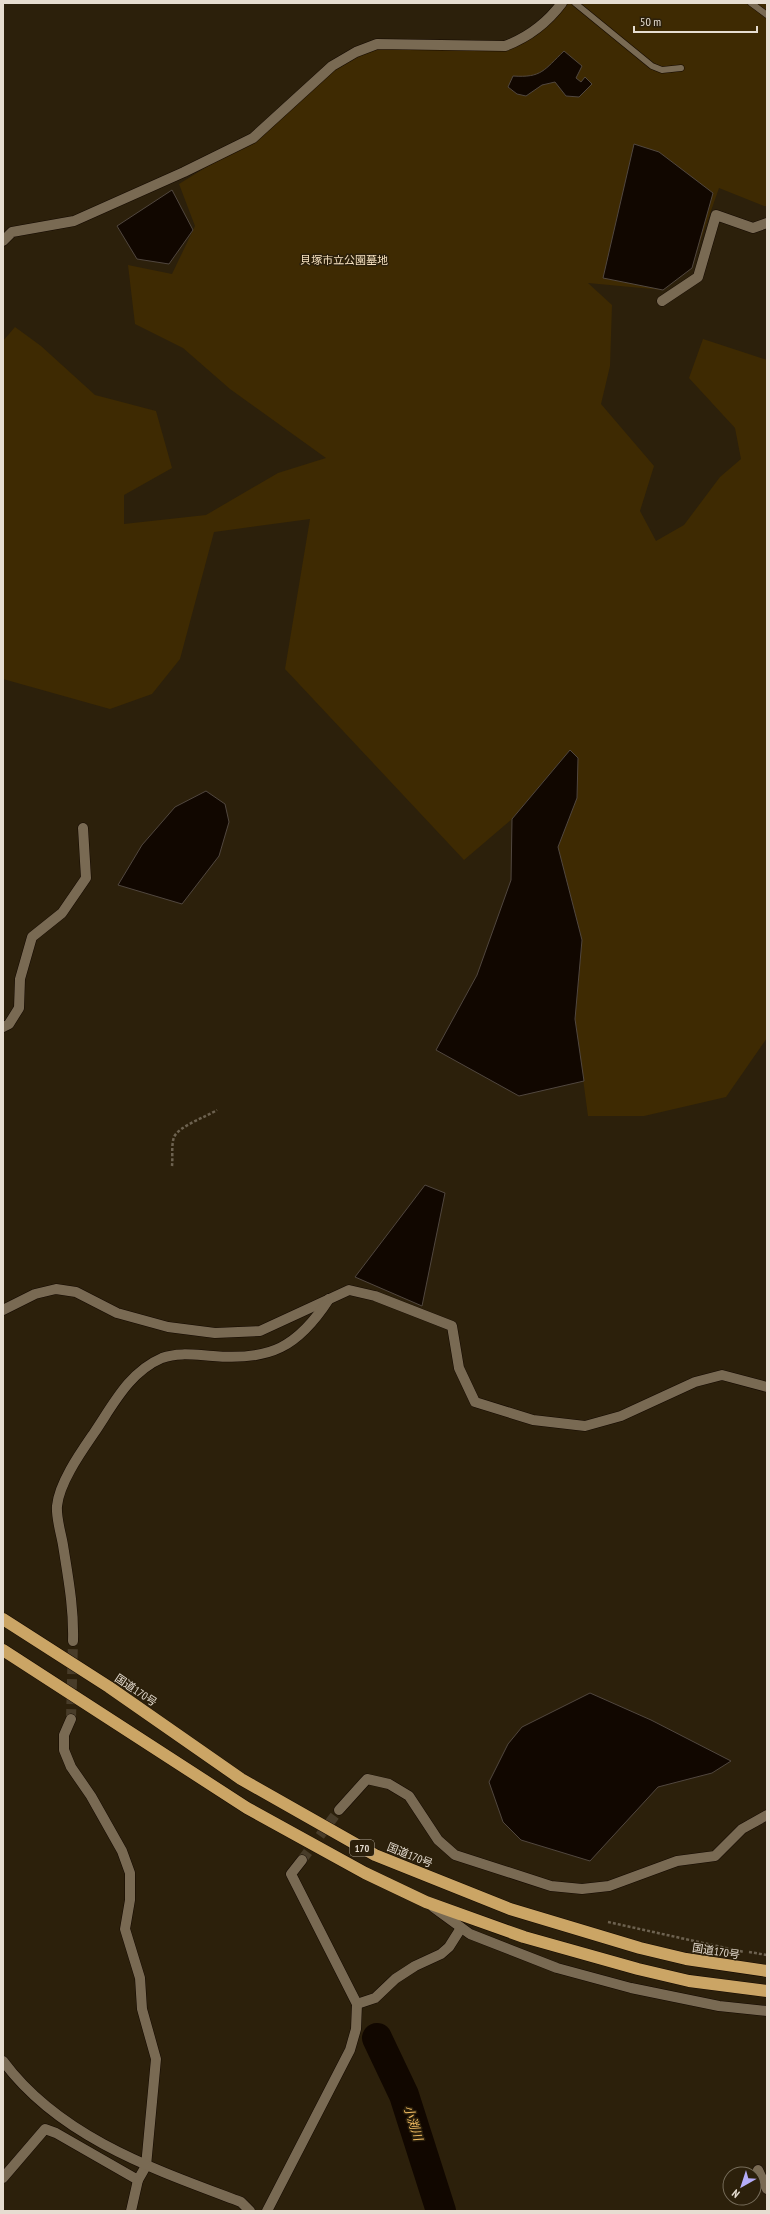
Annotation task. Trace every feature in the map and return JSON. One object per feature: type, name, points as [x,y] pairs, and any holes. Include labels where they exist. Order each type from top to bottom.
[{"type":"highway","name":"国道170号","points":[[3,1619],[109,1688],[242,1779],[375,1855],[510,1909],[586,1932],[686,1959],[767,1971]]},
{"type":"highway","name":"170","points":[[3,1650],[247,1808],[365,1873],[426,1902],[524,1937],[638,1969],[689,1981],[767,1991]]},
{"type":"street","points":[[3,241],[12,232],[74,221],[184,172],[253,138],[332,66],[356,52],[377,44],[505,46],[523,39],[535,30],[562,3]]},
{"type":"street","points":[[662,301],[698,277],[716,215],[753,228],[767,224]]},
{"type":"street","points":[[3,1027],[9,1024],[19,1008],[20,979],[32,937],[62,913],[86,878],[83,828]]},
{"type":"street","points":[[3,1310],[35,1294],[56,1289],[76,1292],[117,1313],[168,1326],[215,1333],[260,1331],[350,1290],[375,1296],[452,1326],[459,1368],[475,1402],[533,1420],[585,1426],[621,1416],[695,1382],[722,1375],[767,1387]]},
{"type":"street","points":[[73,1641],[74,1611],[57,1506],[62,1488],[86,1446],[128,1383],[143,1369],[163,1358],[186,1354],[230,1358],[256,1356],[273,1351],[298,1338],[314,1322],[330,1299]]},
{"type":"street","points":[[71,1719],[64,1735],[64,1750],[71,1767],[91,1796],[122,1851],[130,1873],[130,1900],[125,1929],[140,1978],[142,2009],[156,2059],[146,2166],[138,2180],[131,2211]]},
{"type":"street","points":[[339,1810],[367,1779],[390,1784],[409,1796],[438,1840],[455,1855],[551,1886],[582,1889],[609,1886],[677,1861],[715,1856],[742,1829],[767,1815]]},
{"type":"street","points":[[267,2211],[350,2050],[356,2029],[357,2004],[291,1874],[302,1860]]},
{"type":"street","points":[[426,1902],[470,1934],[557,1968],[631,1988],[719,2006],[767,2011]]},
{"type":"street","points":[[357,2004],[375,1998],[395,1979],[415,1966],[441,1954],[461,1928]]},
{"type":"street","points":[[3,2061],[11,2073],[36,2096],[60,2116],[100,2142],[146,2166],[241,2202],[250,2211]]},
{"type":"street","points":[[3,2178],[44,2129],[56,2133],[138,2180]]},
{"type":"street","points":[[762,2178],[767,2189]]},
{"type":"lane","points":[[574,3],[652,66],[662,70],[682,68]]},
{"type":"lane","points":[[751,3],[767,15]]},
{"type":"path","points":[[172,1166],[175,1136],[180,1130],[217,1110]]},
{"type":"path","points":[[600,1920],[744,1952],[767,1955]]},
{"type":"green space","name":"貝塚市立公園墓地","points":[[561,3],[767,3],[767,206],[719,188],[693,262],[663,290],[588,283],[612,305],[610,366],[601,404],[654,466],[640,511],[656,541],[684,525],[720,477],[741,459],[735,428],[689,378],[703,339],[767,360],[767,1038],[726,1097],[644,1116],[588,1116],[575,1019],[582,940],[558,847],[577,798],[578,758],[570,750],[512,819],[464,860],[285,669],[310,519],[214,532],[180,659],[152,694],[110,709],[3,679],[3,341],[15,327],[41,346],[95,395],[156,411],[172,468],[124,495],[124,524],[206,515],[278,473],[326,458],[230,389],[183,348],[135,324],[128,265],[172,274],[195,226],[179,184],[253,138],[337,63],[377,44],[457,46],[523,39]]},
{"type":"shaded area","points":[[564,51],[582,66],[576,78],[581,82],[585,77],[592,84],[579,97],[566,96],[555,82],[542,85],[526,96],[517,94],[508,87],[513,76],[530,76],[537,74],[547,68]]},
{"type":"shaded area","points":[[634,144],[659,152],[713,193],[692,268],[663,290],[603,278]]},
{"type":"shaded area","points":[[172,190],[193,230],[169,264],[137,259],[117,226]]},
{"type":"shaded area","points":[[570,750],[578,758],[577,798],[558,847],[582,940],[575,1019],[584,1081],[519,1096],[436,1050],[477,975],[511,880],[512,819]]},
{"type":"shaded area","points":[[206,791],[225,804],[229,822],[219,856],[182,904],[118,885],[142,845],[175,807]]},
{"type":"shaded area","points":[[425,1185],[445,1193],[422,1306],[355,1277]]},
{"type":"shaded area","points":[[590,1693],[651,1720],[731,1761],[712,1773],[658,1787],[590,1861],[521,1840],[503,1822],[489,1782],[508,1744],[522,1727]]},
{"type":"waterway","name":"小渕川","points":[[377,2038],[404,2095],[441,2211]]},
{"type":"tunnel","points":[[71,1719],[73,1641]]},
{"type":"tunnel","points":[[302,1860],[339,1810]]}]
